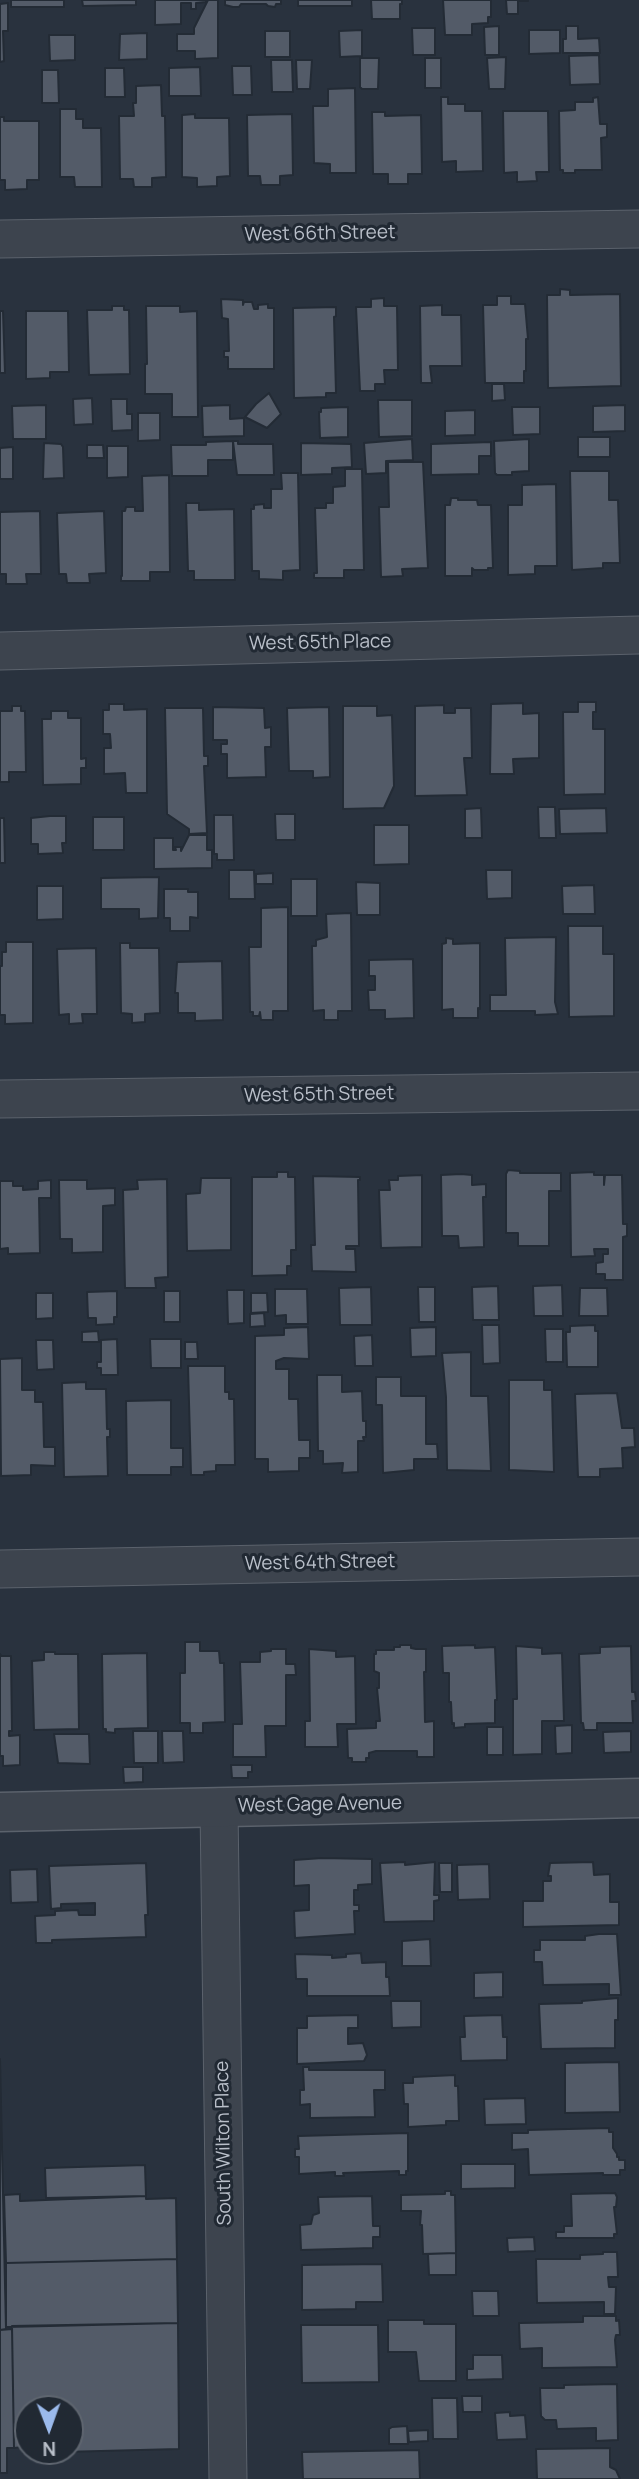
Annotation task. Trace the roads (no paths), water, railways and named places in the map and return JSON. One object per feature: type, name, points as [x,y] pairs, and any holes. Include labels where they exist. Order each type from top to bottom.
[{"type":"street","name":"West 66th Street","points":[[0,239],[639,229]]},
{"type":"street","name":"West 65th Place","points":[[0,651],[639,635]]},
{"type":"street","name":"West 65th Street","points":[[0,1099],[639,1091]]},
{"type":"street","name":"West 64th Street","points":[[0,1569],[639,1557]]},
{"type":"street","name":"West Gage Avenue","points":[[0,1812],[639,1798]]},
{"type":"street","name":"South Wilton Place","points":[[219,1807],[228,2479]]}]
